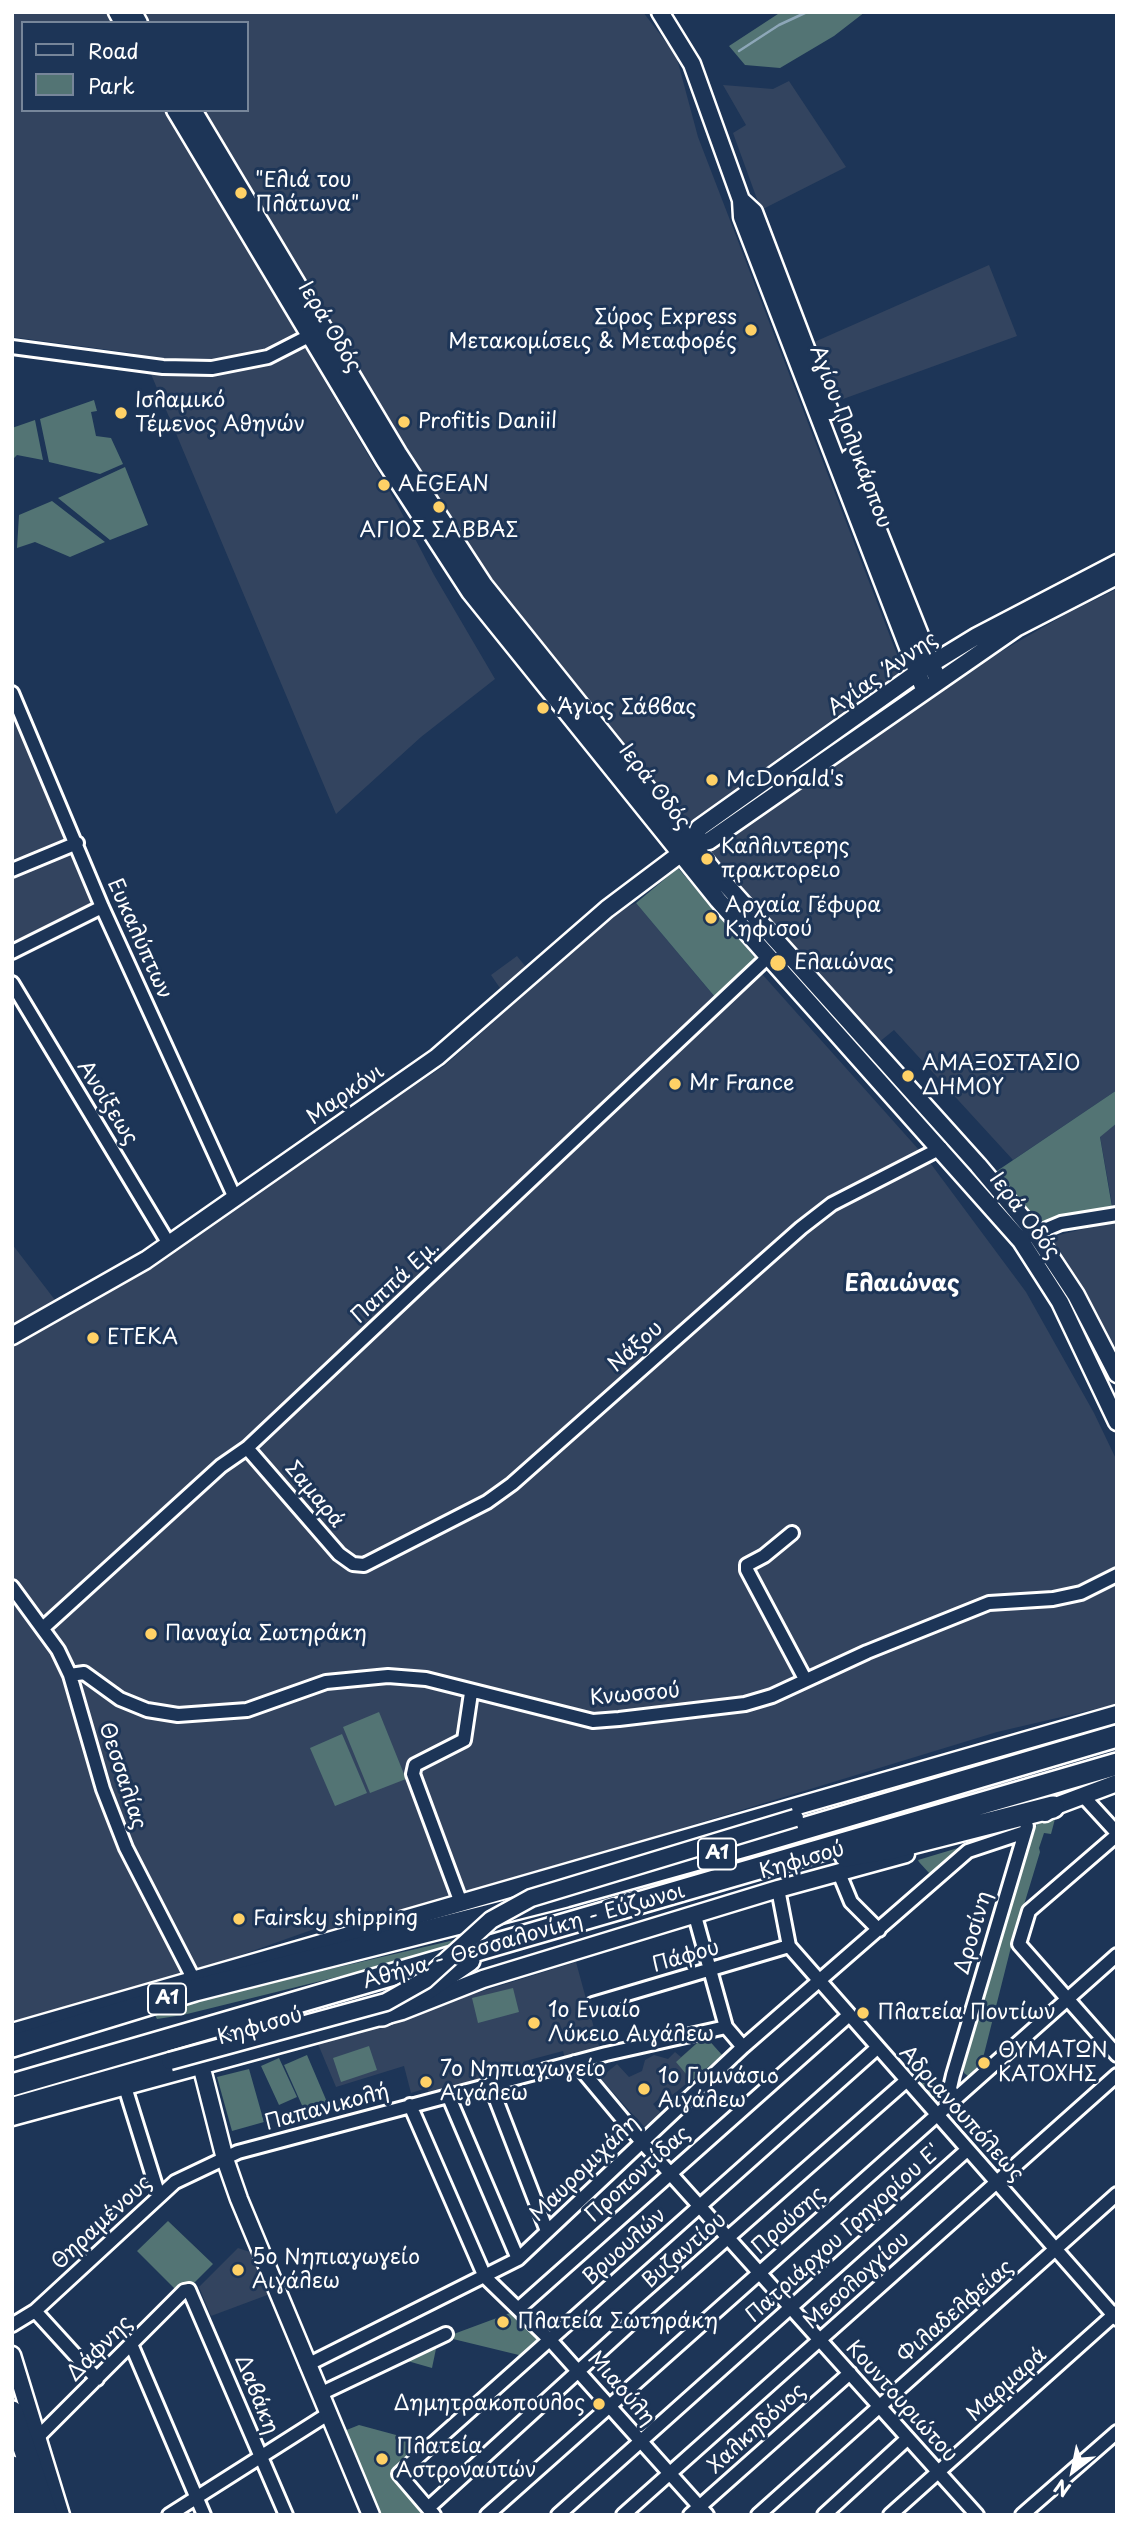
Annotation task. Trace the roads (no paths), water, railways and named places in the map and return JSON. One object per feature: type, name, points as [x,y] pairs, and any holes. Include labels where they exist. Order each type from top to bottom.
[{"type":"highway","name":"Αθήνα - Θεσσαλονίκη - Εύζωνοι","points":[[12,2046],[463,1912],[868,1810],[1117,1736]]},
{"type":"highway","name":"Αθήνα - Θεσσαλονίκη - Εύζωνοι","points":[[18,2082],[1117,1764]]},
{"type":"highway","points":[[758,1870],[892,1848],[1053,1807]]},
{"type":"highway","points":[[795,1818],[868,1810]]},
{"type":"highway","points":[[330,1941],[463,1912]]},
{"type":"highway","points":[[382,2015],[419,1995],[456,1966],[502,1943]]},
{"type":"highway","points":[[12,2412],[47,2515]]},
{"type":"highway","points":[[12,2467],[27,2515]]},
{"type":"main road","name":"Αγίου Πολυκάρπου","points":[[660,12],[692,64],[741,200],[754,212],[931,685]]},
{"type":"main road","name":"Ιερά Οδός","points":[[176,112],[309,336],[470,592],[686,850],[978,1165],[1028,1237],[1117,1422]]},
{"type":"main road","name":"Ιερά Οδός","points":[[194,112],[460,551],[489,591],[767,958],[941,1148],[1028,1237],[1076,1295],[1112,1352],[1117,1374]]},
{"type":"main road","name":"Αγίας Άννης","points":[[686,850],[699,828],[925,668],[1053,594],[1117,563]]},
{"type":"main road","name":"Αγίας Άννης","points":[[686,850],[709,841],[1016,628],[1117,576]]},
{"type":"main road","name":"Μαρκόνι","points":[[12,1336],[169,1244],[437,1056],[607,909],[686,850]]},
{"type":"main road","points":[[12,2106],[386,2002],[425,1980],[491,1920],[531,1898],[795,1818],[963,1761],[1117,1714]]},
{"type":"main road","points":[[463,1912],[664,1842],[963,1761]]},
{"type":"main road","name":"Κηφισού","points":[[12,2117],[429,2002],[483,1979],[778,1889],[1027,1826],[1053,1807],[1117,1783]]},
{"type":"main road","points":[[12,2032],[330,1941]]},
{"type":"main road","points":[[201,2065],[225,2159],[307,2365],[371,2515]]},
{"type":"main road","points":[[12,2356],[61,2515]]},
{"type":"main road","points":[[12,2508],[15,2515]]},
{"type":"street","points":[[12,347],[163,368],[205,369],[268,356],[309,336]]},
{"type":"street","name":"Ευκαλύπτων","points":[[12,694],[18,721],[236,1198]]},
{"type":"street","points":[[12,870],[76,843]]},
{"type":"street","points":[[12,952],[102,907]]},
{"type":"street","name":"Παππά Εμ.","points":[[44,1627],[221,1466],[247,1448],[767,958]]},
{"type":"street","name":"Ανοίξεως","points":[[12,983],[169,1244]]},
{"type":"street","name":"Νάξου","points":[[353,1564],[364,1565],[486,1502],[512,1484],[801,1228],[832,1204],[941,1148]]},
{"type":"street","points":[[1028,1237],[1061,1223],[1117,1214]]},
{"type":"street","points":[[1088,1359],[1112,1352]]},
{"type":"street","name":"Σαμαρά","points":[[247,1448],[339,1554],[353,1564]]},
{"type":"street","points":[[792,1533],[764,1556],[747,1565],[747,1570],[805,1679]]},
{"type":"street","name":"Κνωσσού","points":[[70,1675],[84,1673],[120,1699],[147,1710],[178,1715],[247,1710],[326,1682],[387,1676],[426,1679],[471,1693],[506,1698],[593,1721],[745,1704],[772,1696],[805,1679],[989,1603],[1054,1599],[1081,1593],[1117,1575]]},
{"type":"street","name":"Θεσσαλίας","points":[[12,1587],[44,1627],[70,1675],[103,1789],[126,1848],[194,1980]]},
{"type":"street","points":[[463,1912],[412,1774],[415,1765],[464,1740],[471,1693]]},
{"type":"street","points":[[1084,1797],[1117,1834],[1029,1911],[1019,1944],[1117,2055]]},
{"type":"street","name":"Μαυρομιχάλη","points":[[307,2365],[518,2259],[743,2047],[968,1851],[1027,1826]]},
{"type":"street","name":"Δροσίνη","points":[[954,2099],[950,2088],[953,2075],[1027,1826]]},
{"type":"street","points":[[838,1873],[851,1902],[879,1930]]},
{"type":"street","name":"Αδριανουπόλεως","points":[[778,1889],[789,1946],[936,2116],[1116,2315]]},
{"type":"street","points":[[695,1916],[726,2027],[743,2047]]},
{"type":"street","name":"Πάφου","points":[[593,2004],[789,1946]]},
{"type":"street","name":"Προύσης","points":[[487,2515],[1117,1955]]},
{"type":"street","name":"Προποντίδας","points":[[518,2309],[848,2016]]},
{"type":"street","name":"Παπανικολή","points":[[225,2159],[238,2152],[410,2105],[575,2062],[726,2027]]},
{"type":"street","name":"Βρυουλών","points":[[431,2511],[399,2474],[877,2048]]},
{"type":"street","name":"Κουντουριώτου","points":[[575,2062],[641,2141],[977,2515]]},
{"type":"street","name":"Μεσολογγίου","points":[[624,2515],[1117,2075]]},
{"type":"street","name":"Βυζαντίου","points":[[431,2511],[580,2371],[906,2081]]},
{"type":"street","points":[[490,2084],[547,2231]]},
{"type":"street","points":[[125,2087],[159,2196]]},
{"type":"street","points":[[448,2095],[518,2259]]},
{"type":"street","name":"Μιαούλη","points":[[410,2105],[485,2277],[580,2371],[670,2474],[699,2512]]},
{"type":"street","name":"Πατριάρχου Γρηγορίου Ε'","points":[[558,2515],[967,2150]]},
{"type":"street","name":"Θηραμένους","points":[[12,2325],[35,2311],[175,2182],[225,2159]]},
{"type":"street","name":"Φιλαδελφείας","points":[[758,2515],[1117,2194]]},
{"type":"street","name":"Δάφνης","points":[[38,2437],[184,2291],[190,2290]]},
{"type":"street","name":"Δαβάκη","points":[[190,2290],[286,2515]]},
{"type":"street","points":[[35,2311],[97,2379]]},
{"type":"street","name":"Μαρμαρά","points":[[890,2515],[1116,2315]]},
{"type":"street","points":[[320,2394],[446,2334]]},
{"type":"street","points":[[131,2344],[204,2515]]},
{"type":"street","name":"Χαλκηδόνος","points":[[699,2512],[850,2373]]},
{"type":"street","points":[[169,2515],[328,2414]]},
{"type":"street","points":[[1021,2515],[1117,2432]]},
{"type":"street","points":[[824,2515],[908,2438]]},
{"type":"waterway","points":[[739,51],[779,25],[807,12]]},
{"type":"place","name":"\"Ελιά του Πλάτωνα\"","points":[[241,193]]},
{"type":"place","name":"Σύρος Express Μετακομίσεις & Μεταφορές","points":[[751,330]]},
{"type":"place","name":"Ισλαμικό Τέμενος Αθηνών","points":[[121,413]]},
{"type":"place","name":"Profitis Daniil","points":[[404,422]]},
{"type":"place","name":"AEGEAN","points":[[384,485]]},
{"type":"place","name":"ΑΓΙΟΣ ΣΑΒΒΑΣ","points":[[439,507]]},
{"type":"place","name":"Άγιος Σάββας","points":[[543,708]]},
{"type":"place","name":"McDonald's","points":[[712,780]]},
{"type":"place","name":"Καλλιντερης πρακτορειο","points":[[707,859]]},
{"type":"place","name":"Αρχαία Γέφυρα Κηφισού","points":[[711,918]]},
{"type":"place","name":"Ελαιώνας","points":[[778,963]]},
{"type":"place","name":"ΑΜΑΞΟΣΤΑΣΙΟ ΔΗΜΟΥ","points":[[908,1076]]},
{"type":"place","name":"Mr France","points":[[675,1084]]},
{"type":"place","name":"ΕΤΕΚΑ","points":[[93,1338]]},
{"type":"place","name":"Παναγία Σωτηράκη","points":[[151,1634]]},
{"type":"place","name":"Fairsky shipping","points":[[239,1919]]},
{"type":"place","name":"Πλατεία Ποντίων","points":[[863,2013]]},
{"type":"place","name":"1ο Ενιαίο Λύκειο Αιγάλεω","points":[[534,2023]]},
{"type":"place","name":"ΘΥΜΑΤΩΝ ΚΑΤΟΧΗΣ","points":[[984,2063]]},
{"type":"place","name":"7ο Νηπιαγωγείο Αιγάλεω","points":[[426,2082]]},
{"type":"place","name":"1ο Γυμνάσιο Αιγάλεω","points":[[644,2089]]},
{"type":"place","name":"5ο Νηπιαγωγείο Αιγάλεω","points":[[238,2270]]},
{"type":"place","name":"Πλατεία Σωτηράκη","points":[[503,2322]]},
{"type":"place","name":"Δημητρακοπουλος","points":[[599,2404]]},
{"type":"place","name":"Πλατεία Αστροναυτών","points":[[382,2459]]},
{"type":"district","name":"Ελαιώνας","points":[[902,1285]]}]
